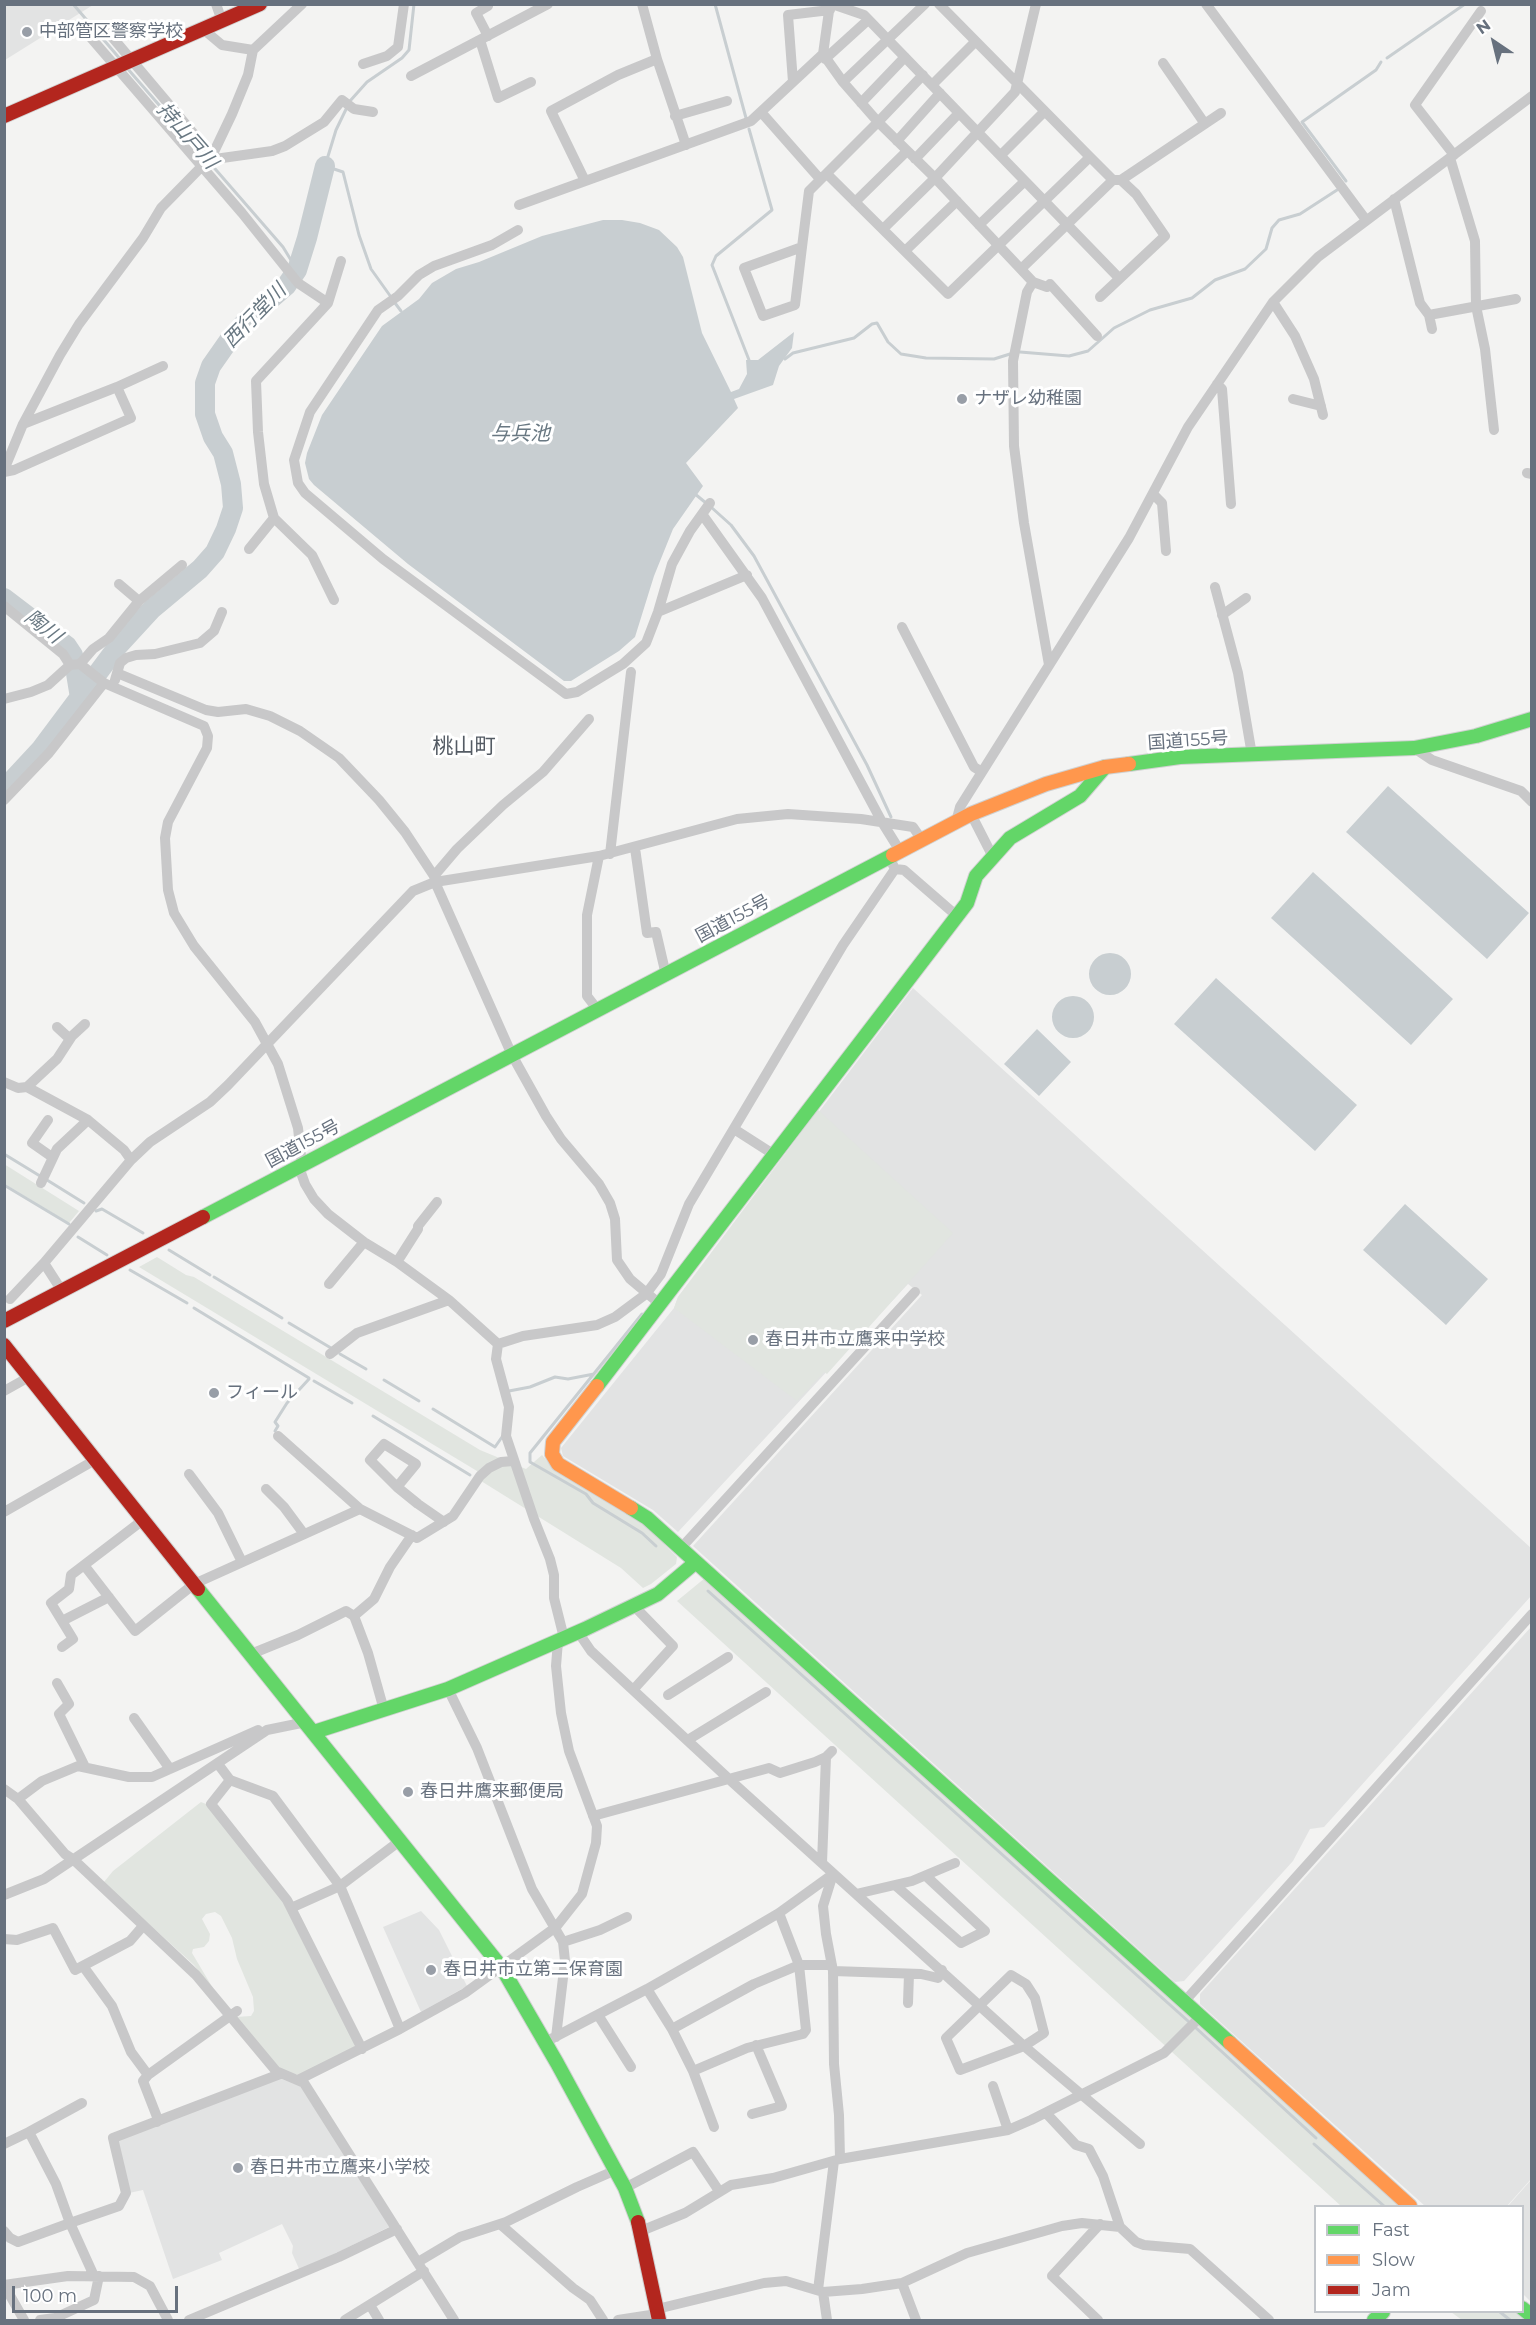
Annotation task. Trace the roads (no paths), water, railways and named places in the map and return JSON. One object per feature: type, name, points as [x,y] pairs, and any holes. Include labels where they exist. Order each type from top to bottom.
[{"type":"main road","points":[[4,116],[260,4]]},
{"type":"main road","name":"国道155号","points":[[4,1321],[597,1009],[895,859],[922,840],[971,814],[1046,784],[1105,767],[1180,757],[1414,748],[1476,736],[1532,720]]},
{"type":"main road","points":[[1105,767],[1080,796],[1010,838],[976,876],[967,903],[773,1154],[661,1305],[553,1442],[552,1454],[558,1464],[647,1518],[1409,2205]]},
{"type":"main road","points":[[4,1345],[502,1968],[551,2040],[625,2188],[641,2231],[658,2314]]},
{"type":"main road","points":[[310,1727],[384,1710],[448,1689],[658,1594],[696,1562]]},
{"type":"street","points":[[216,4],[222,21]]},
{"type":"street","points":[[117,387],[130,418],[14,470],[4,471],[23,424],[79,324],[142,238],[161,208],[212,156],[248,75],[253,50],[303,4]]},
{"type":"street","points":[[363,64],[387,56],[399,47],[404,4]]},
{"type":"street","points":[[411,76],[548,4]]},
{"type":"street","points":[[642,4],[657,59],[686,145]]},
{"type":"street","points":[[843,82],[925,4]]},
{"type":"street","points":[[939,4],[1090,157],[1136,194],[1165,236],[1100,297]]},
{"type":"street","points":[[883,229],[935,178],[1015,92],[1036,4]]},
{"type":"street","points":[[1206,4],[1366,220]]},
{"type":"street","points":[[488,6],[476,13],[498,98],[531,82]]},
{"type":"street","points":[[831,6],[824,57],[843,82],[878,123],[935,178],[1033,282],[1047,287],[1050,284],[1097,336]]},
{"type":"street","points":[[793,82],[788,15],[831,6],[864,15],[1119,278]]},
{"type":"street","points":[[1481,7],[1415,105],[1452,156],[1475,241],[1476,306],[1485,349],[1494,430]]},
{"type":"street","points":[[519,206],[751,121],[793,82],[868,20]]},
{"type":"street","points":[[79,24],[242,213],[288,272],[298,283],[328,303]]},
{"type":"street","points":[[102,26],[215,159],[272,151],[285,146],[324,122],[342,100],[354,109],[373,112]]},
{"type":"street","points":[[203,29],[222,45],[253,50]]},
{"type":"street","points":[[897,141],[975,42]]},
{"type":"street","points":[[861,103],[905,57]]},
{"type":"street","points":[[585,181],[551,111],[618,75],[657,59]]},
{"type":"street","points":[[1163,63],[1205,124]]},
{"type":"street","points":[[802,247],[744,268],[763,316],[795,305],[802,247],[808,190],[878,123],[923,75]]},
{"type":"street","points":[[956,822],[960,807],[1129,538],[1188,427],[1273,302],[1318,257],[1532,96]]},
{"type":"street","points":[[675,116],[727,101]]},
{"type":"street","points":[[761,112],[824,176],[855,202],[948,294],[1090,157]]},
{"type":"street","points":[[855,202],[959,112]]},
{"type":"street","points":[[1001,155],[1044,112]]},
{"type":"street","points":[[1021,269],[1117,180],[1221,113]]},
{"type":"street","points":[[979,225],[1025,181]]},
{"type":"street","points":[[1394,199],[1420,303],[1429,315],[1432,329]]},
{"type":"street","points":[[905,251],[957,201]]},
{"type":"street","points":[[518,230],[492,245],[434,266],[419,275],[398,296],[378,310],[310,412],[294,460],[298,483],[305,494],[383,559],[566,694],[577,692],[623,664],[646,642],[658,612],[672,564],[690,531],[710,503]]},
{"type":"street","points":[[334,600],[312,555],[274,518],[264,484],[261,463],[256,381],[328,303],[341,261]]},
{"type":"street","points":[[1033,282],[1028,292],[1013,361],[1014,446],[1024,523],[1049,666]]},
{"type":"street","points":[[1429,315],[1516,299]]},
{"type":"street","points":[[1273,302],[1295,336],[1314,379],[1322,411],[1293,399]]},
{"type":"street","points":[[23,424],[163,366]]},
{"type":"street","points":[[1217,384],[1222,389],[1231,504]]},
{"type":"street","points":[[1153,494],[1162,503],[1166,550]]},
{"type":"street","points":[[702,514],[762,598],[882,822],[895,859],[904,870],[957,916]]},
{"type":"street","points":[[249,549],[274,518]]},
{"type":"street","points":[[4,699],[32,692],[48,685],[75,665],[109,638],[138,601],[182,565]]},
{"type":"street","points":[[658,612],[747,576]]},
{"type":"street","points":[[119,584],[138,601]]},
{"type":"street","points":[[1215,587],[1238,673],[1252,754]]},
{"type":"street","points":[[1222,615],[1246,598]]},
{"type":"street","points":[[4,606],[75,665],[108,684],[204,726],[208,736],[207,748],[168,822],[165,838],[168,890],[174,913],[194,946],[255,1022],[278,1064],[298,1128],[300,1166],[305,1184],[314,1199],[328,1214],[364,1242],[397,1262],[449,1300],[498,1344]]},
{"type":"street","points":[[4,800],[49,753],[108,684],[117,673],[120,663],[126,658],[155,654],[200,643],[214,631],[222,612]]},
{"type":"street","points":[[902,627],[974,767],[982,772]]},
{"type":"street","points":[[597,1009],[586,996],[587,915],[604,855],[631,672]]},
{"type":"street","points":[[117,673],[206,710],[218,712],[246,709],[270,716],[300,730],[339,758],[379,800],[405,832],[435,879],[512,1055],[546,1116],[561,1139],[599,1184],[610,1203],[615,1219],[616,1260],[630,1279],[661,1305]]},
{"type":"street","points":[[435,879],[457,849],[543,772],[589,718]]},
{"type":"street","points":[[1414,748],[1432,760],[1521,791],[1532,802]]},
{"type":"street","points":[[10,1299],[44,1263],[131,1160],[150,1142],[210,1102],[413,891],[435,879],[604,855],[737,819],[788,814],[913,827],[922,840]]},
{"type":"street","points":[[971,814],[993,857]]},
{"type":"street","points":[[635,848],[647,933],[656,932],[666,975]]},
{"type":"street","points":[[498,1344],[522,1336],[597,1325],[615,1317],[646,1294],[661,1274],[689,1204],[895,859]]},
{"type":"street","points":[[27,1087],[57,1059],[70,1039],[85,1024]]},
{"type":"street","points":[[57,1027],[70,1039]]},
{"type":"street","points":[[4,1082],[18,1088],[27,1087],[88,1120],[124,1150],[131,1160]]},
{"type":"street","points":[[48,1120],[32,1143],[52,1157]]},
{"type":"street","points":[[41,1183],[52,1163],[52,1157],[88,1120]]},
{"type":"street","points":[[734,1130],[773,1154]]},
{"type":"street","points":[[397,1262],[418,1226],[437,1202]]},
{"type":"street","points":[[329,1284],[364,1242]]},
{"type":"street","points":[[44,1263],[62,1291]]},
{"type":"street","points":[[681,1548],[915,1292]]},
{"type":"street","points":[[330,1354],[357,1333],[449,1300]]},
{"type":"street","points":[[298,2080],[362,2049],[465,1993],[556,1927],[582,1894],[596,1843],[597,1826],[569,1751],[561,1713],[556,1666],[561,1639],[554,1598],[554,1575],[506,1436],[509,1407],[496,1359],[498,1344]]},
{"type":"street","points":[[4,1391],[29,1377]]},
{"type":"street","points":[[278,1436],[360,1509],[417,1538],[453,1516],[480,1476],[494,1464],[513,1461]]},
{"type":"street","points":[[4,1512],[94,1460]]},
{"type":"street","points":[[189,1474],[218,1512],[242,1562]]},
{"type":"street","points":[[397,1486],[444,1522]]},
{"type":"street","points":[[266,1489],[284,1507],[304,1534]]},
{"type":"street","points":[[84,1565],[135,1631],[194,1584],[360,1509]]},
{"type":"street","points":[[62,1647],[73,1639],[51,1603],[69,1590],[71,1575],[142,1520]]},
{"type":"street","points":[[354,1616],[374,1599],[390,1567],[412,1535]]},
{"type":"street","points":[[62,1621],[109,1597]]},
{"type":"street","points":[[633,1690],[673,1646],[634,1606]]},
{"type":"street","points":[[251,1654],[298,1635],[346,1611],[354,1616],[368,1653],[384,1710]]},
{"type":"street","points":[[1184,2002],[1532,1614]]},
{"type":"street","points":[[578,1632],[591,1651],[833,1874],[1024,2046],[1140,2144]]},
{"type":"street","points":[[668,1695],[728,1657]]},
{"type":"street","points":[[57,1683],[69,1704],[59,1714],[85,1767]]},
{"type":"street","points":[[448,1689],[481,1759],[532,1889],[563,1942],[565,1961],[551,2040]]},
{"type":"street","points":[[691,1738],[766,1692]]},
{"type":"street","points":[[134,1718],[170,1769]]},
{"type":"street","points":[[18,1799],[42,1781],[78,1766],[129,1777],[152,1777],[258,1730],[310,1727]]},
{"type":"street","points":[[4,1895],[44,1879],[267,1730]]},
{"type":"street","points":[[593,1816],[769,1768],[780,1773],[829,1754],[822,1863]]},
{"type":"street","points":[[218,1764],[230,1780],[273,1796],[340,1886],[400,2029]]},
{"type":"street","points":[[230,1780],[211,1804],[291,1908],[362,2049]]},
{"type":"street","points":[[5,1791],[18,1799],[65,1854],[196,1975],[233,2014],[264,2059],[280,2074],[304,2084],[454,2320]]},
{"type":"street","points":[[291,1908],[340,1886],[401,1840]]},
{"type":"street","points":[[856,1894],[926,1876],[955,1863]]},
{"type":"street","points":[[551,2040],[647,1989],[779,1913],[833,1874]]},
{"type":"street","points":[[827,2320],[821,2291],[837,2160],[839,2115],[834,2064],[833,1968],[823,1906],[833,1874]]},
{"type":"street","points":[[896,1885],[961,1943],[985,1931],[926,1876]]},
{"type":"street","points":[[693,2071],[756,2045],[803,2034],[806,2030],[799,1965],[779,1913]]},
{"type":"street","points":[[563,1942],[600,1930],[627,1917]]},
{"type":"street","points":[[4,1939],[17,1940],[53,1928],[75,1970],[130,1941],[143,1926]]},
{"type":"street","points":[[672,2029],[753,1984],[799,1965],[938,1978],[942,1970]]},
{"type":"street","points":[[83,1966],[112,2006],[131,2052],[148,2075]]},
{"type":"street","points":[[908,2003],[909,1974]]},
{"type":"street","points":[[1011,1975],[1026,1984],[1035,1998],[1044,2033],[1024,2046],[960,2070],[946,2038],[1011,1975]]},
{"type":"street","points":[[647,1989],[672,2029],[693,2071],[714,2127]]},
{"type":"street","points":[[156,2122],[157,2117],[143,2081],[148,2075],[233,2014]]},
{"type":"street","points":[[598,2015],[631,2067]]},
{"type":"street","points":[[641,2231],[685,2213],[731,2185],[773,2178],[837,2160],[1008,2130],[1164,2053],[1200,2017]]},
{"type":"street","points":[[752,2114],[782,2106],[756,2045]]},
{"type":"street","points":[[4,2231],[18,2242],[119,2206],[126,2193],[113,2138],[280,2074]]},
{"type":"street","points":[[993,2086],[1008,2130]]},
{"type":"street","points":[[4,2144],[81,2103]]},
{"type":"street","points":[[1046,2113],[1076,2145],[1089,2149],[1103,2176],[1120,2227],[1136,2242],[1144,2245],[1190,2249],[1269,2320]]},
{"type":"street","points":[[29,2132],[56,2184],[70,2223],[97,2276],[94,2300],[56,2319],[40,2320]]},
{"type":"street","points":[[625,2188],[693,2152],[719,2191]]},
{"type":"street","points":[[350,2319],[460,2237],[500,2224],[616,2170]]},
{"type":"street","points":[[618,2320],[658,2314],[764,2283],[786,2281],[821,2291],[862,2289],[902,2283],[967,2253],[1062,2226],[1082,2223],[1120,2227]]},
{"type":"street","points":[[500,2224],[590,2300],[603,2320]]},
{"type":"street","points":[[1098,2320],[1052,2276],[1100,2224]]},
{"type":"street","points":[[189,2320],[339,2257],[397,2229]]},
{"type":"street","points":[[24,2320],[4,2285],[68,2276],[97,2276],[134,2277],[143,2281],[150,2286],[168,2320]]},
{"type":"street","points":[[902,2283],[916,2320]]},
{"type":"street","points":[[370,2305],[380,2320]]},
{"type":"water","name":"与兵池","points":[[603,220],[640,223],[659,230],[677,247],[683,257],[702,333],[731,392],[739,389],[747,374],[746,360],[758,360],[794,332],[792,348],[779,366],[773,385],[734,399],[738,408],[686,463],[703,486],[673,529],[654,576],[635,637],[619,651],[571,681],[564,681],[408,564],[314,485],[309,479],[305,463],[322,415],[382,326],[419,299],[432,283],[456,269],[542,236]]},
{"type":"water","points":[[1388,786],[1529,913],[1487,959],[1346,832]]},
{"type":"water","points":[[1313,872],[1453,999],[1411,1045],[1271,918]]},
{"type":"water","points":[[1110,953],[1125,959],[1131,974],[1125,989],[1110,995],[1095,989],[1089,974],[1095,959]]},
{"type":"water","points":[[1216,978],[1357,1105],[1315,1151],[1174,1024]]},
{"type":"water","points":[[1073,996],[1088,1002],[1094,1017],[1088,1032],[1073,1038],[1058,1032],[1052,1017],[1058,1002]]},
{"type":"water","points":[[1037,1029],[1071,1062],[1039,1096],[1004,1064]]},
{"type":"water","points":[[1405,1204],[1488,1279],[1446,1325],[1363,1250]]},
{"type":"waterway","name":"持山戸川","points":[[73,4],[121,60]]},
{"type":"waterway","name":"西行堂川","points":[[391,297],[371,269],[359,235],[343,172],[325,166],[336,130],[350,101],[367,82],[402,58],[409,50],[414,4]]},
{"type":"waterway","points":[[715,4],[746,118]]},
{"type":"waterway","points":[[1387,58],[1465,4]]},
{"type":"waterway","points":[[1346,181],[1302,122],[1376,70],[1381,62]]},
{"type":"waterway","name":"持山戸川","points":[[127,68],[205,158]]},
{"type":"waterway","points":[[749,129],[772,210],[716,256],[712,265],[749,360]]},
{"type":"waterway","name":"持山戸川","points":[[210,163],[283,247],[297,270]]},
{"type":"waterway","name":"西行堂川","points":[[4,789],[41,749],[118,646],[152,609],[200,569],[215,552],[233,508],[231,484],[223,453],[213,437],[205,414],[205,383],[211,366],[232,336],[286,286],[297,270],[325,166]]},
{"type":"waterway","points":[[1020,352],[1069,356],[1088,351],[1114,328],[1150,310],[1192,298],[1215,280],[1245,269],[1266,249],[1272,228],[1279,220],[1300,214],[1337,190]]},
{"type":"waterway","points":[[395,303],[401,311]]},
{"type":"waterway","points":[[785,359],[793,353],[854,338],[872,324],[877,323],[888,342],[901,354],[926,358],[994,359],[1010,354]]},
{"type":"waterway","points":[[695,494],[706,503]]},
{"type":"waterway","points":[[711,507],[731,525],[754,556],[867,765],[891,817]]},
{"type":"waterway","name":"陶川","points":[[4,598],[67,646],[73,655],[80,698]]},
{"type":"waterway","points":[[4,1154],[40,1176]]},
{"type":"waterway","points":[[47,1180],[84,1203]]},
{"type":"waterway","points":[[4,1185],[69,1224]]},
{"type":"waterway","points":[[96,1211],[102,1209],[143,1233]]},
{"type":"waterway","points":[[78,1237],[107,1255]]},
{"type":"waterway","points":[[169,1250],[210,1275]]},
{"type":"waterway","points":[[130,1270],[187,1303]]},
{"type":"waterway","points":[[214,1277],[282,1318]]},
{"type":"waterway","points":[[194,1308],[309,1378]]},
{"type":"waterway","points":[[642,1314],[530,1453],[530,1462],[586,1494],[593,1503],[642,1533],[656,1546]]},
{"type":"waterway","points":[[289,1323],[331,1348]]},
{"type":"waterway","points":[[340,1354],[366,1369]]},
{"type":"waterway","points":[[509,1391],[530,1387],[555,1377],[568,1379],[594,1374]]},
{"type":"waterway","points":[[275,1431],[278,1426],[275,1422],[287,1403],[309,1379]]},
{"type":"waterway","points":[[384,1380],[419,1401]]},
{"type":"waterway","points":[[314,1381],[352,1403]]},
{"type":"waterway","points":[[433,1409],[495,1447],[502,1437]]},
{"type":"waterway","points":[[373,1416],[470,1475]]},
{"type":"waterway","points":[[708,1591],[1188,2021]]},
{"type":"waterway","points":[[1196,2028],[1316,2138]]},
{"type":"waterway","points":[[1314,2144],[1383,2205]]},
{"type":"waterway","points":[[1501,2313],[1510,2320]]},
{"type":"place","name":"中部管区警察学校","points":[[27,32]]},
{"type":"place","name":"ナザレ幼稚園","points":[[962,399]]},
{"type":"place","name":"春日井市立鷹来中学校","points":[[753,1340]]},
{"type":"place","name":"フィール","points":[[214,1393]]},
{"type":"place","name":"春日井鷹来郵便局","points":[[408,1792]]},
{"type":"place","name":"春日井市立第二保育園","points":[[431,1970]]},
{"type":"place","name":"春日井市立鷹来小学校","points":[[238,2168]]},
{"type":"district","name":"桃山町","points":[[464,747]]}]
